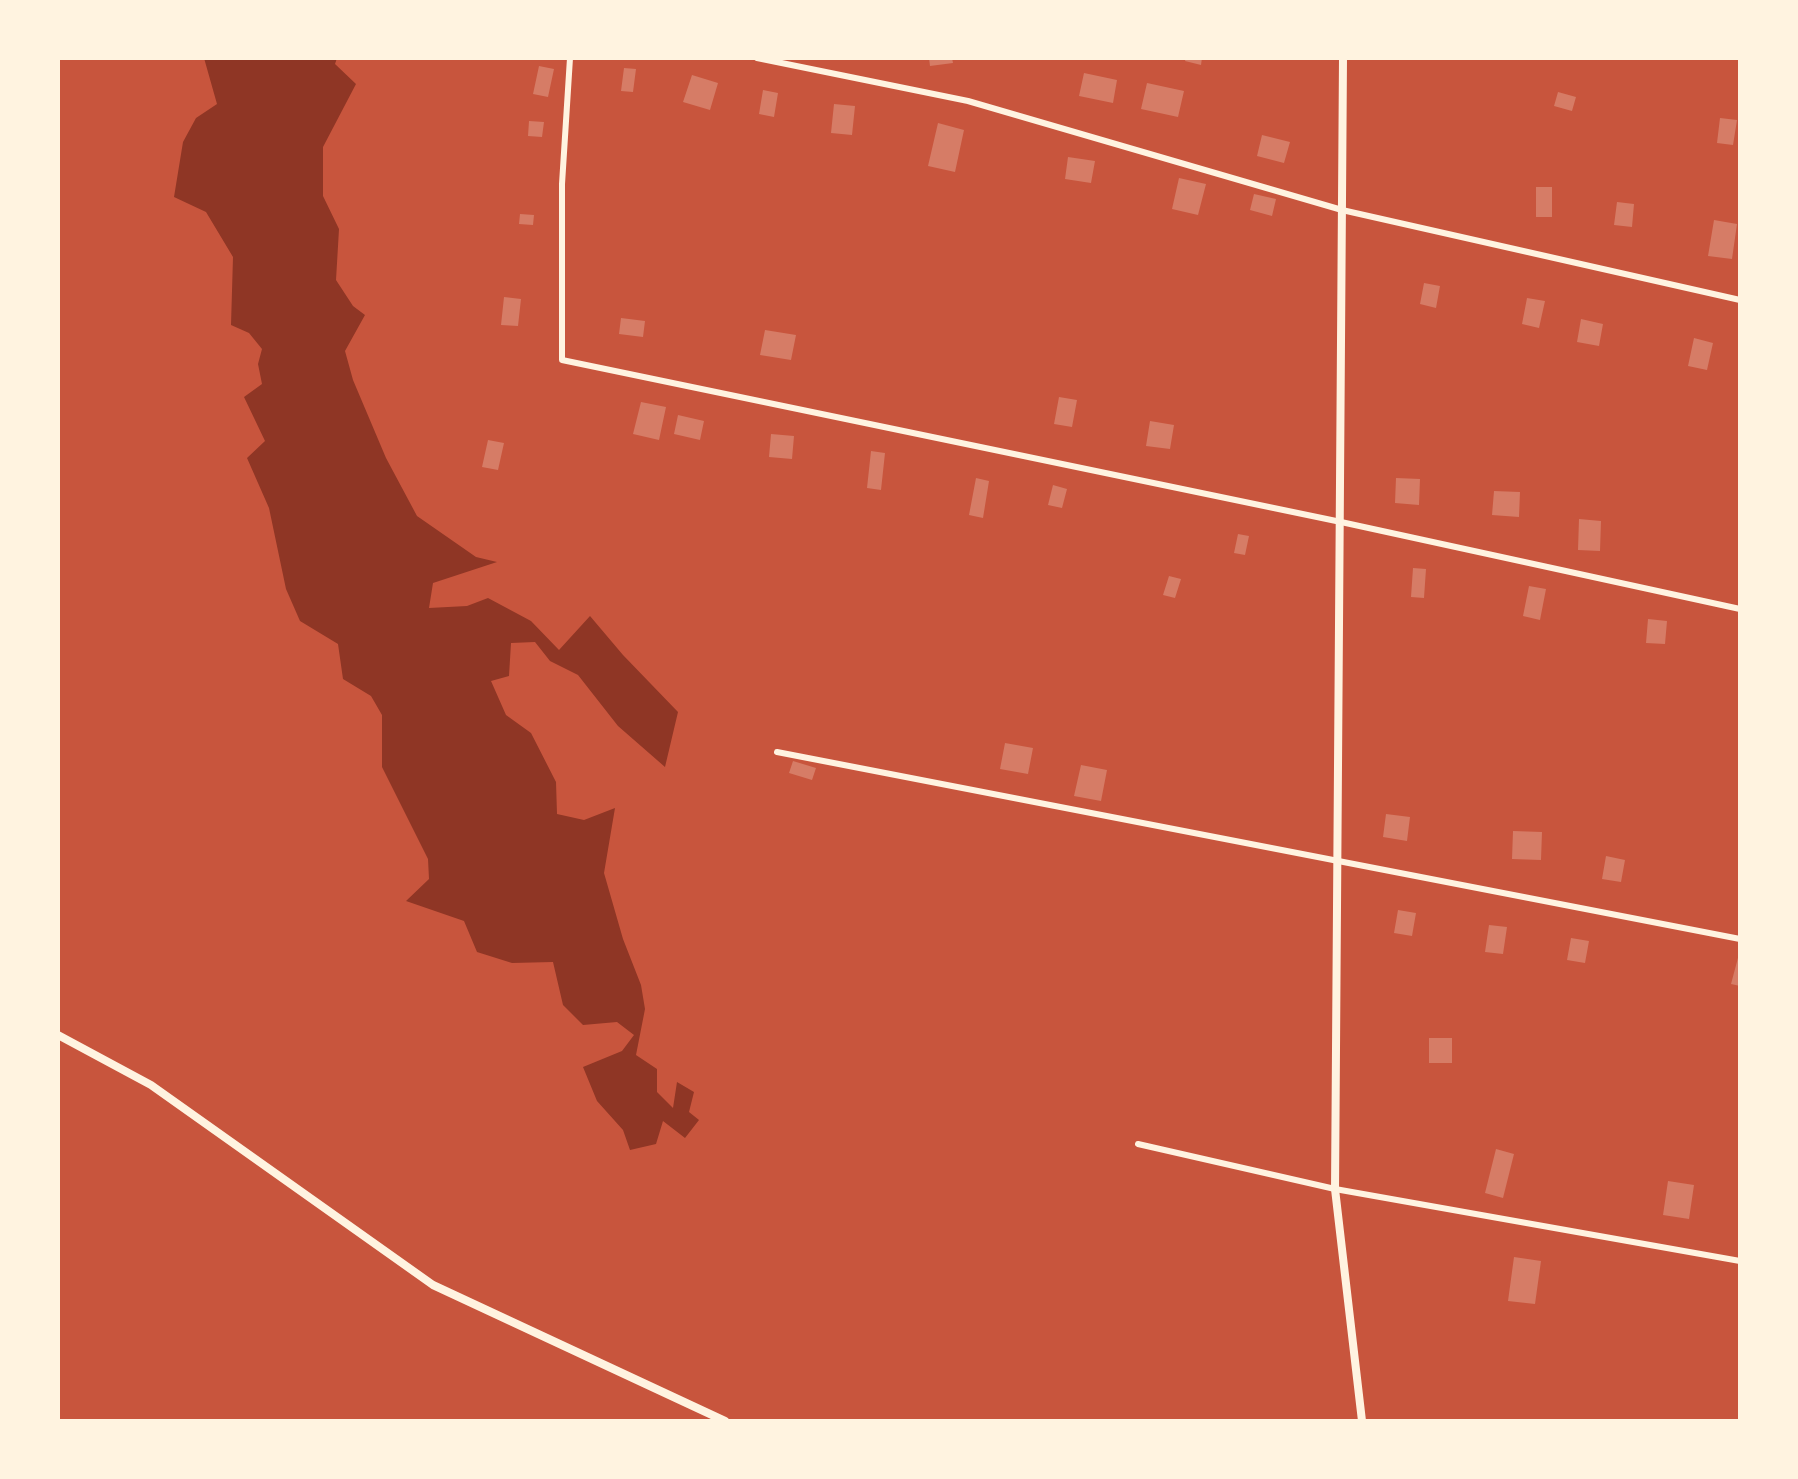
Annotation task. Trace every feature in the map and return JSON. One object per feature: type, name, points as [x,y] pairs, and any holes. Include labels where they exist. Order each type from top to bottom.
[{"type":"street","points":[[1343,58],[1335,1189],[1362,1421]]},
{"type":"street","points":[[58,1035],[151,1085],[433,1285],[725,1421]]},
{"type":"lane","points":[[570,58],[562,184],[562,360],[1341,522],[1740,609]]},
{"type":"lane","points":[[757,58],[968,101],[1342,210],[1740,300]]},
{"type":"lane","points":[[777,752],[1740,939]]},
{"type":"lane","points":[[1138,1144],[1335,1189],[1740,1261]]},
{"type":"shaded area","points":[[204,58],[337,58],[335,64],[356,84],[323,147],[323,196],[339,229],[336,280],[353,306],[365,315],[345,351],[353,380],[386,458],[417,516],[476,557],[497,562],[433,583],[429,608],[467,606],[488,598],[531,621],[559,650],[590,616],[678,712],[665,767],[618,726],[578,675],[550,661],[535,642],[511,643],[509,676],[491,681],[506,715],[531,733],[556,782],[557,814],[584,820],[615,808],[604,873],[623,939],[641,985],[645,1009],[636,1055],[657,1069],[657,1092],[673,1108],[677,1082],[694,1092],[689,1112],[699,1120],[685,1138],[663,1121],[656,1144],[630,1150],[623,1130],[597,1101],[583,1067],[622,1051],[634,1035],[617,1022],[583,1025],[563,1005],[553,962],[512,963],[477,952],[464,921],[406,901],[429,879],[428,859],[382,767],[382,715],[371,696],[343,679],[338,644],[300,621],[286,589],[269,508],[247,458],[265,441],[244,397],[262,384],[258,364],[262,349],[249,333],[231,325],[233,257],[206,212],[174,197],[183,142],[196,118],[217,104]]},
{"type":"building","points":[[929,58],[952,58],[953,63],[930,66]]},
{"type":"building","points":[[1186,58],[1202,58],[1201,65],[1185,61]]},
{"type":"building","points":[[539,66],[554,69],[548,97],[533,94]]},
{"type":"building","points":[[624,68],[636,69],[633,92],[621,91]]},
{"type":"building","points":[[1084,73],[1117,80],[1113,103],[1079,96]]},
{"type":"building","points":[[692,75],[718,83],[710,110],[683,102]]},
{"type":"building","points":[[1147,83],[1184,91],[1178,117],[1141,109]]},
{"type":"building","points":[[763,90],[778,93],[774,117],[759,114]]},
{"type":"building","points":[[1558,92],[1576,97],[1572,111],[1554,106]]},
{"type":"building","points":[[834,104],[855,106],[852,135],[831,133]]},
{"type":"building","points":[[1720,118],[1737,120],[1733,145],[1717,143]]},
{"type":"building","points":[[529,121],[544,122],[542,137],[528,136]]},
{"type":"building","points":[[938,123],[964,130],[955,172],[928,166]]},
{"type":"building","points":[[1262,135],[1290,142],[1284,163],[1257,156]]},
{"type":"building","points":[[1068,157],[1095,161],[1091,183],[1065,179]]},
{"type":"building","points":[[1179,178],[1206,184],[1198,215],[1172,209]]},
{"type":"building","points":[[1536,187],[1552,187],[1552,217],[1536,217]]},
{"type":"building","points":[[1254,194],[1276,199],[1272,216],[1250,210]]},
{"type":"building","points":[[1617,202],[1634,204],[1632,227],[1614,225]]},
{"type":"building","points":[[520,214],[534,215],[533,225],[519,224]]},
{"type":"building","points":[[1714,220],[1737,224],[1732,259],[1708,256]]},
{"type":"building","points":[[1424,283],[1440,286],[1436,308],[1420,304]]},
{"type":"building","points":[[504,297],[521,299],[518,326],[501,325]]},
{"type":"building","points":[[1527,298],[1545,301],[1539,328],[1522,324]]},
{"type":"building","points":[[621,318],[645,321],[643,337],[619,334]]},
{"type":"building","points":[[1581,319],[1603,324],[1599,346],[1577,342]]},
{"type":"building","points":[[765,330],[796,335],[791,360],[760,355]]},
{"type":"building","points":[[1694,338],[1713,343],[1707,370],[1688,366]]},
{"type":"building","points":[[1059,397],[1077,400],[1072,427],[1054,424]]},
{"type":"building","points":[[641,402],[666,407],[659,440],[633,434]]},
{"type":"building","points":[[678,415],[704,421],[700,440],[674,434]]},
{"type":"building","points":[[1150,421],[1174,425],[1170,449],[1146,446]]},
{"type":"building","points":[[771,434],[794,436],[792,459],[769,457]]},
{"type":"building","points":[[488,440],[504,443],[498,470],[482,467]]},
{"type":"building","points":[[871,451],[885,453],[881,490],[867,488]]},
{"type":"building","points":[[976,478],[989,481],[983,518],[969,515]]},
{"type":"building","points":[[1396,478],[1420,479],[1419,505],[1395,503]]},
{"type":"building","points":[[1053,485],[1067,489],[1062,508],[1048,505]]},
{"type":"building","points":[[1494,491],[1520,492],[1519,517],[1492,515]]},
{"type":"building","points":[[1579,519],[1601,521],[1600,551],[1578,550]]},
{"type":"building","points":[[1238,534],[1249,536],[1245,555],[1234,553]]},
{"type":"building","points":[[1413,568],[1426,569],[1424,598],[1411,597]]},
{"type":"building","points":[[1169,576],[1181,579],[1175,598],[1163,595]]},
{"type":"building","points":[[1529,586],[1546,589],[1540,620],[1523,616]]},
{"type":"building","points":[[1648,619],[1667,621],[1665,644],[1646,643]]},
{"type":"building","points":[[1005,743],[1033,748],[1028,774],[1000,769]]},
{"type":"building","points":[[793,761],[816,768],[812,780],[789,773]]},
{"type":"building","points":[[1081,765],[1107,770],[1101,801],[1074,796]]},
{"type":"building","points":[[1386,814],[1410,817],[1407,841],[1383,837]]},
{"type":"building","points":[[1513,831],[1542,832],[1541,860],[1512,859]]},
{"type":"building","points":[[1606,856],[1625,860],[1621,882],[1602,879]]},
{"type":"building","points":[[1398,910],[1416,913],[1412,936],[1394,933]]},
{"type":"building","points":[[1489,925],[1507,927],[1503,954],[1485,952]]},
{"type":"building","points":[[1571,938],[1589,941],[1585,963],[1567,960]]},
{"type":"building","points":[[1740,954],[1740,986],[1731,984]]},
{"type":"building","points":[[1429,1038],[1452,1038],[1452,1063],[1429,1063]]},
{"type":"building","points":[[1496,1149],[1514,1154],[1503,1198],[1485,1193]]},
{"type":"building","points":[[1668,1181],[1694,1185],[1689,1219],[1663,1215]]},
{"type":"building","points":[[1514,1257],[1541,1261],[1535,1304],[1508,1301]]}]
